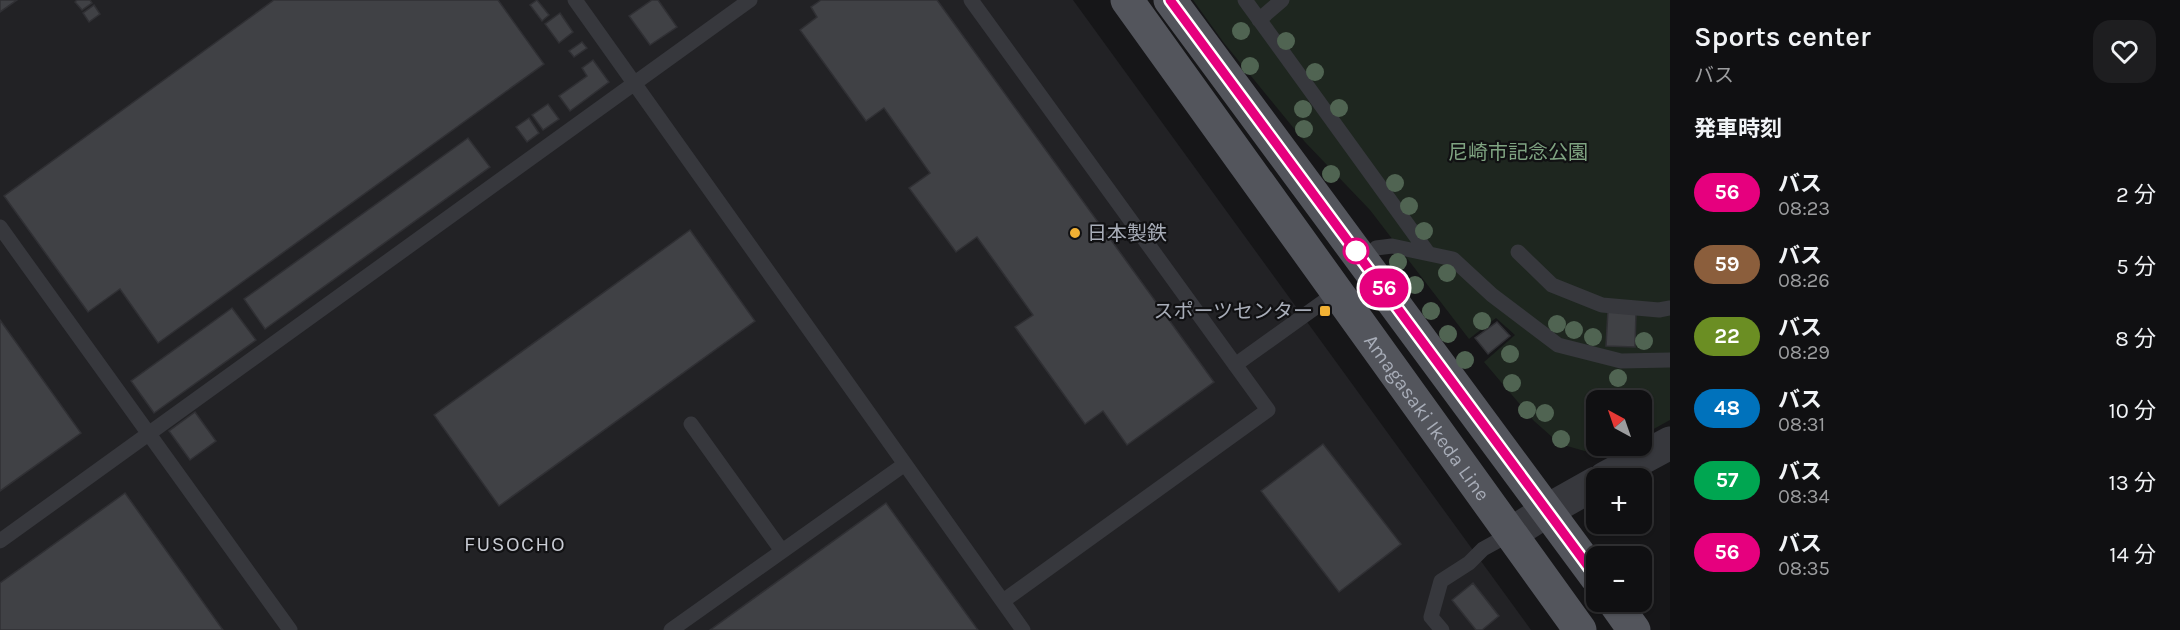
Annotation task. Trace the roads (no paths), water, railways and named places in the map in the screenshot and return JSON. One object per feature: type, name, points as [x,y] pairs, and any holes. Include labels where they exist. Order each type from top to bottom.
[{"type":"main road","name":"Amagasaki Ikeda Line","points":[[1127,0],[1580,630]]},
{"type":"main road","name":"Amagasaki Ikeda Line","points":[[1170,0],[1586,563]]},
{"type":"main road","points":[[1621,612],[1634,630]]},
{"type":"street","points":[[1624,468],[1670,443]]},
{"type":"street","points":[[1512,533],[1586,489]]},
{"type":"lane","points":[[575,0],[1023,630]]},
{"type":"lane","points":[[0,541],[750,0]]},
{"type":"lane","points":[[971,0],[1268,410],[1003,601]]},
{"type":"lane","points":[[1245,0],[1428,253]]},
{"type":"lane","points":[[1259,20],[1282,0]]},
{"type":"lane","points":[[0,227],[290,630]]},
{"type":"lane","points":[[1376,248],[1392,246],[1453,259],[1491,295],[1558,345],[1621,361],[1670,360]]},
{"type":"lane","points":[[1518,252],[1552,285],[1602,305],[1659,310],[1670,308]]},
{"type":"lane","points":[[1235,365],[1337,292]]},
{"type":"lane","points":[[691,424],[782,552]]},
{"type":"lane","points":[[671,630],[905,464]]},
{"type":"lane","points":[[1442,630],[1431,616],[1441,581],[1469,563],[1483,549],[1512,533]]},
{"type":"place","name":"日本製鉄","points":[[1075,233]]},
{"type":"place","name":"スポーツセンター","points":[[1325,311]]},
{"type":"district","name":"FUSOCHO","points":[[515,544]]},
{"type":"park label","name":"尼崎市記念公園","points":[[1518,152]]}]
